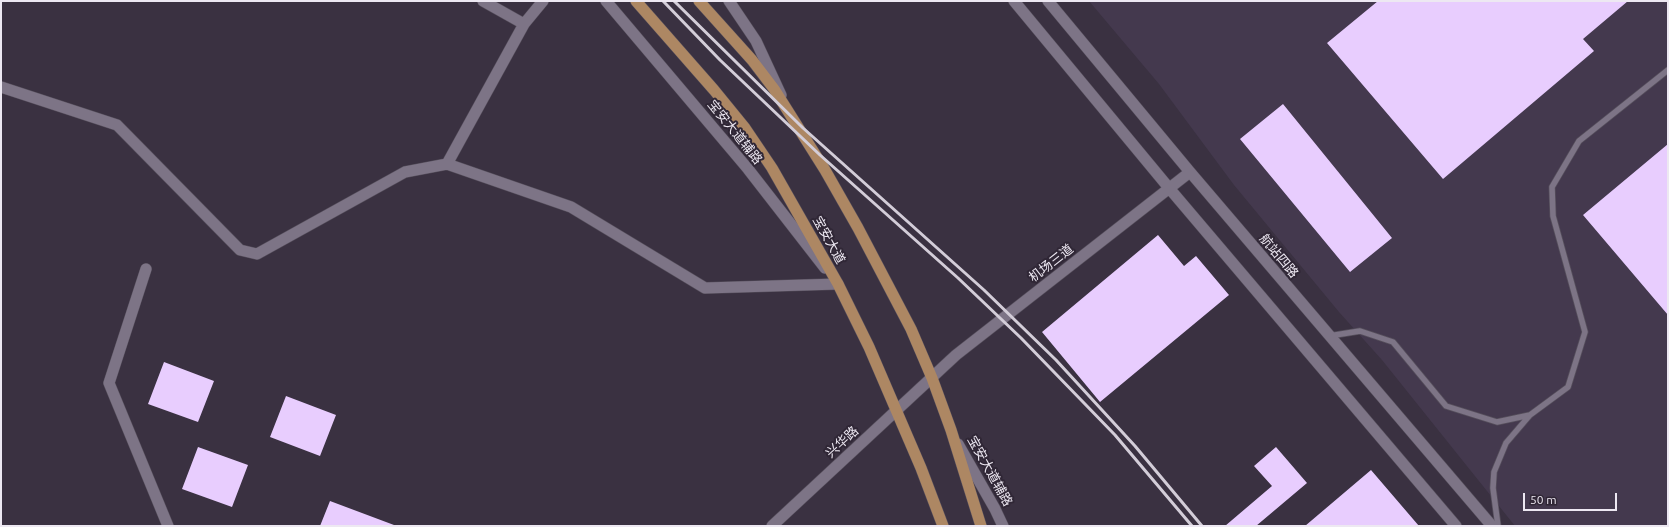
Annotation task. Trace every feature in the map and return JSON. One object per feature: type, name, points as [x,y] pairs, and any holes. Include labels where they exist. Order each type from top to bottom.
[{"type":"main road","name":"宝安大道","points":[[636,1],[714,90],[745,128],[772,168],[838,284],[869,347],[921,468],[942,526]]},
{"type":"main road","points":[[699,1],[752,60],[791,115],[825,170],[876,261],[910,329],[932,378],[951,430],[981,526]]},
{"type":"street","points":[[483,1],[524,24]]},
{"type":"street","points":[[447,164],[524,24],[543,1]]},
{"type":"street","name":"宝安大道辅路","points":[[606,1],[742,163],[838,284]]},
{"type":"street","points":[[729,1],[756,41],[791,115]]},
{"type":"street","points":[[1014,1],[1169,188],[1456,526]]},
{"type":"street","name":"航站四路","points":[[1048,1],[1190,172],[1492,526]]},
{"type":"street","points":[[1,87],[117,125],[240,250],[257,254],[405,172],[447,164],[571,207],[705,288],[838,284]]},
{"type":"street","name":"机场三道","points":[[932,378],[956,355],[1190,172]]},
{"type":"street","points":[[146,269],[109,383],[168,526]]},
{"type":"street","name":"兴华路","points":[[772,526],[932,378]]},
{"type":"street","name":"宝安大道辅路","points":[[951,430],[996,509],[1003,526]]},
{"type":"lane","points":[[1498,526],[1493,488],[1494,472],[1506,443],[1530,415],[1568,387],[1584,332],[1553,216],[1552,187],[1579,141],[1668,70]]},
{"type":"lane","points":[[1329,336],[1360,331],[1393,342],[1446,406],[1497,422],[1530,415]]},
{"type":"shaded area","points":[[1089,1],[1668,1],[1668,526],[1515,526],[1382,360],[1339,312],[1234,185],[1159,84]]},
{"type":"building","points":[[1378,1],[1628,1],[1583,39],[1594,51],[1443,179],[1327,43]]},
{"type":"building","points":[[1283,104],[1392,238],[1350,272],[1240,139]]},
{"type":"building","points":[[1668,144],[1668,315],[1583,215]]},
{"type":"building","points":[[1158,235],[1184,266],[1196,256],[1229,295],[1100,402],[1042,332]]},
{"type":"building","points":[[164,362],[214,381],[198,422],[148,404]]},
{"type":"building","points":[[286,396],[336,415],[320,456],[270,437]]},
{"type":"building","points":[[198,447],[248,465],[232,507],[182,489]]},
{"type":"building","points":[[1276,447],[1307,483],[1256,526],[1225,526],[1272,486],[1254,466]]},
{"type":"building","points":[[1371,470],[1419,526],[1305,526]]},
{"type":"building","points":[[330,501],[394,525],[394,526],[320,526]]},
{"type":"railway","points":[[663,1],[720,60],[820,155],[958,278],[1021,338],[1115,435],[1192,526]]},
{"type":"railway","points":[[674,1],[803,128],[984,290],[1056,360],[1135,446],[1202,526]]}]
